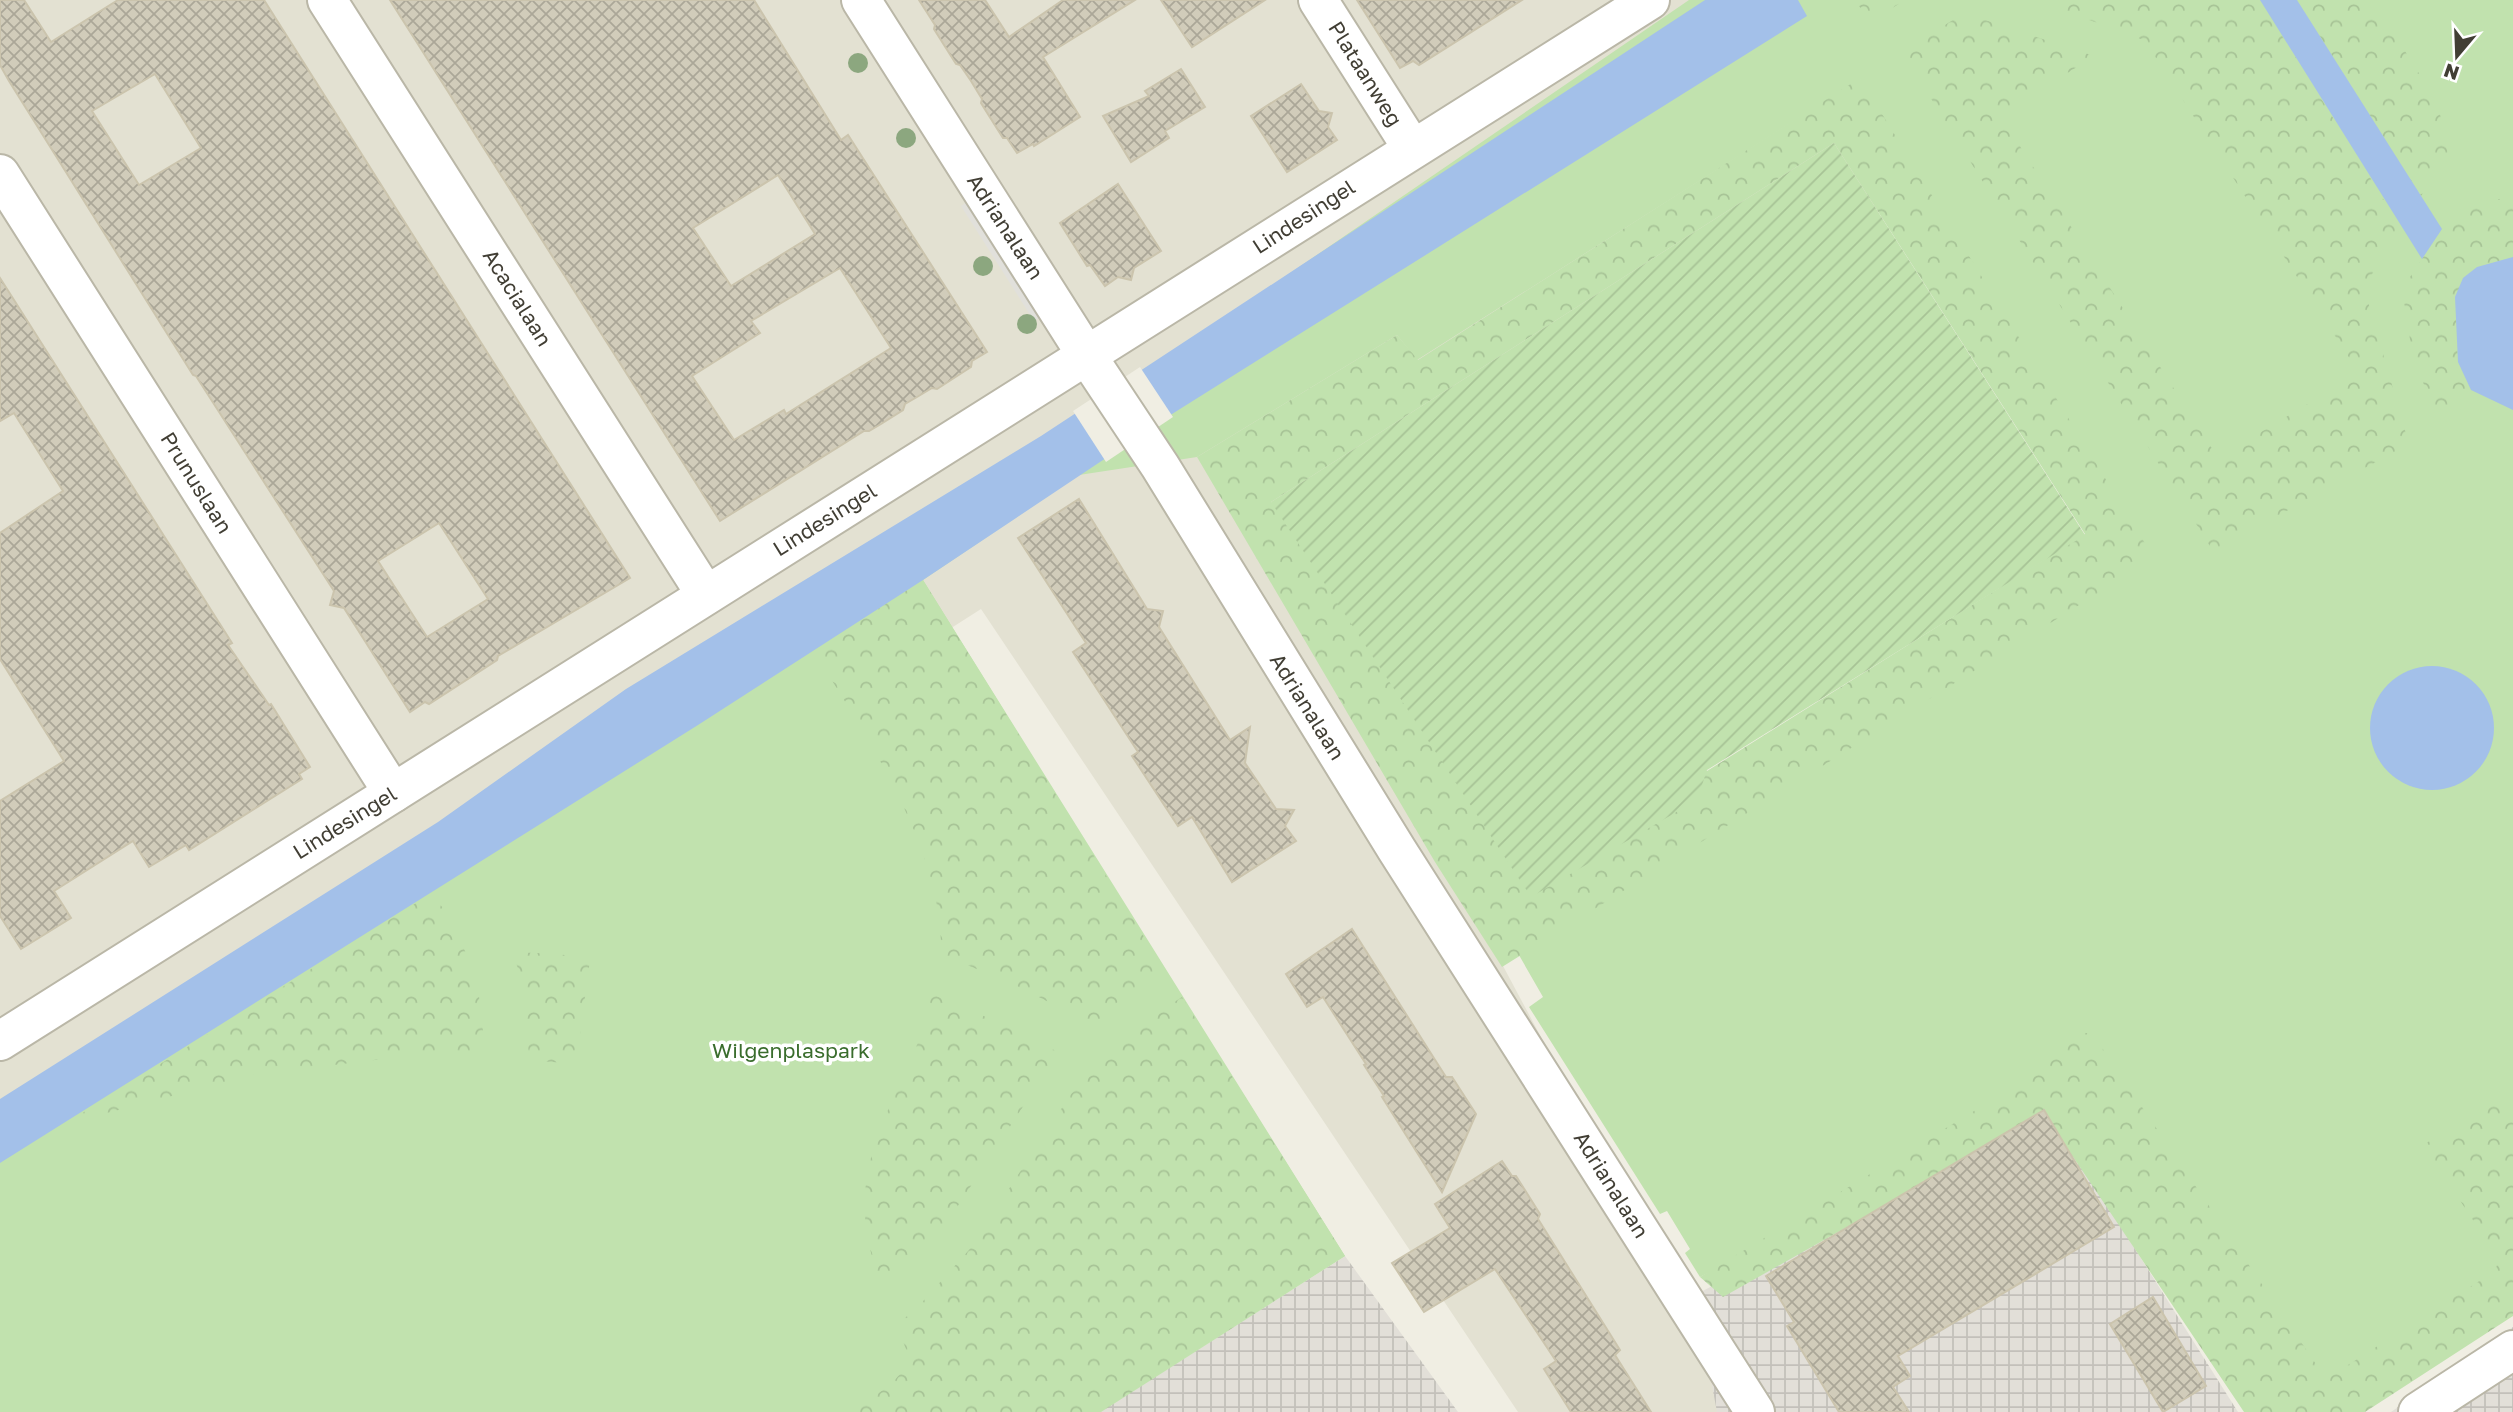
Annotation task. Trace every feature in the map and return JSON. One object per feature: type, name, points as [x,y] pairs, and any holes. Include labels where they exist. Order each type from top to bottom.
[{"type":"street","name":"Acacialaan","points":[[327,0],[706,595]]},
{"type":"street","name":"Adrianalaan","points":[[861,0],[1149,450],[1396,850],[1755,1412]]},
{"type":"street","name":"Plataanweg","points":[[1318,0],[1412,148]]},
{"type":"street","name":"Lindesingel","points":[[0,1041],[706,595],[1093,364],[1412,148],[1650,0]]},
{"type":"street","name":"Prunuslaan","points":[[0,174],[393,793]]},
{"type":"street","points":[[2418,1412],[2513,1350]]},
{"type":"shaded area","points":[[0,0],[2205,0],[1301,587],[1741,1412],[1518,1412],[981,609],[0,1236]]},
{"type":"shaded area","points":[[970,200],[1043,315],[1034,321],[961,206]]},
{"type":"shaded area","points":[[2048,1111],[2238,1412],[1717,1412],[1695,1295]]},
{"type":"shaded area","points":[[1345,1256],[1458,1412],[1100,1412]]},
{"type":"shaded area","points":[[2513,1327],[2513,1412],[2391,1412]]},
{"type":"green space","name":"Wilgenplaspark","points":[[1689,0],[2513,0],[2513,1273],[2280,1412],[2062,1090],[1700,1277],[1685,1253],[1690,1249],[1667,1211],[1660,1214],[1529,1007],[1543,997],[1508,936],[2118,559],[1860,79],[1417,360],[1397,335],[1197,457],[1079,475],[923,580],[1345,1256],[1094,1412],[0,1412],[0,1128],[660,705]]},
{"type":"green space","points":[[1855,0],[1905,0],[1870,22]]},
{"type":"green space","points":[[2029,0],[2260,0],[2400,226],[2364,288],[2409,444],[2213,551],[1902,52],[1964,13],[2094,56],[2008,111],[2004,121],[2218,458],[2359,373],[2145,41]]},
{"type":"green space","points":[[2297,0],[2371,0],[2408,55],[2434,101],[2448,143],[2444,165],[2421,196]]},
{"type":"green space","points":[[1860,78],[2154,558],[1502,967],[1435,862],[1197,457],[1397,335],[1418,360]],"holes":[[[1834,143],[2085,534],[1707,771],[1271,502]]]},
{"type":"green space","points":[[1834,143],[2085,535],[1707,770],[1697,800],[1531,897],[1271,502]]},
{"type":"green space","points":[[2513,197],[2513,257],[2476,267],[2455,297],[2458,362],[2471,390],[2438,427],[2411,346],[2402,289],[2458,205]]},
{"type":"green space","points":[[923,580],[1164,969],[1126,994],[1094,1025],[1017,986],[941,954],[939,915],[930,875],[916,835],[878,757],[813,650]]},
{"type":"green space","points":[[432,893],[452,921],[477,979],[486,1057],[455,1055],[391,1058],[252,1075],[65,1124]]},
{"type":"green space","points":[[512,952],[559,954],[590,960],[576,1064],[529,1060],[523,991]]},
{"type":"green space","points":[[932,994],[1000,1023],[1064,1055],[1045,1073],[942,1230],[884,1293],[875,1268],[865,1222],[866,1180],[878,1135],[913,1057]]},
{"type":"green space","points":[[1182,997],[1345,1256],[1101,1412],[855,1412],[894,1381],[911,1361],[896,1325],[916,1309],[969,1250],[1071,1094],[1147,1020]]},
{"type":"green space","points":[[2071,1033],[2092,1033],[2326,1379],[2495,1271],[2499,1259],[2423,1145],[2493,1103],[2502,1101],[2513,1117],[2513,1316],[2365,1412],[2244,1412],[2045,1115],[1723,1297],[1700,1277],[2037,1073],[2062,1049]]},
{"type":"water","points":[[1705,0],[1798,0],[1807,16],[1172,414],[923,580],[698,725],[0,1163],[0,1099],[438,822],[626,689],[1041,436]]},
{"type":"water","points":[[2260,0],[2297,0],[2442,229],[2422,259]]},
{"type":"water","points":[[2513,257],[2513,410],[2471,390],[2458,362],[2455,297],[2463,278],[2477,267]]},
{"type":"water","points":[[2432,666],[2456,671],[2476,684],[2489,704],[2494,728],[2489,752],[2476,772],[2456,785],[2432,790],[2408,785],[2388,772],[2375,752],[2370,728],[2375,704],[2388,684],[2408,671]]},
{"type":"pier","points":[[1140,367],[1173,417],[1106,462],[1073,411]]},
{"type":"building","points":[[0,0],[24,0],[51,42],[118,0],[264,0],[630,578],[498,656],[497,660],[429,704],[425,702],[410,712],[344,608],[330,605],[334,591],[193,375],[0,65]],"holes":[[[155,74],[201,148],[139,185],[92,111]],[[439,523],[488,599],[427,637],[378,561]]]},
{"type":"building","points":[[390,0],[754,0],[841,140],[848,135],[987,352],[972,361],[971,367],[937,389],[932,388],[905,404],[903,410],[881,424],[864,431],[720,521]],"holes":[[[778,175],[815,234],[731,286],[693,228]],[[840,268],[891,348],[786,414],[784,410],[734,440],[692,376],[760,333],[751,321]]]},
{"type":"building","points":[[919,0],[985,0],[1009,37],[1063,0],[1135,0],[1043,57],[1080,117],[1034,146],[1033,144],[1017,153],[1007,138],[1003,138],[981,103],[982,99],[960,65],[956,64]]},
{"type":"building","points":[[1161,0],[1265,0],[1192,47]]},
{"type":"building","points":[[1357,0],[1522,0],[1419,65],[1413,61],[1400,68]]},
{"type":"building","points":[[1181,69],[1205,107],[1165,131],[1169,138],[1131,162],[1103,116],[1149,96],[1145,91]]},
{"type":"building","points":[[1301,84],[1319,111],[1332,113],[1328,127],[1337,140],[1287,172],[1251,116]]},
{"type":"building","points":[[1118,184],[1161,251],[1134,268],[1131,280],[1118,277],[1105,286],[1090,265],[1087,266],[1060,223]]},
{"type":"building","points":[[0,278],[232,643],[228,645],[269,705],[271,704],[310,767],[299,774],[302,779],[189,850],[186,845],[149,867],[133,841],[54,891],[71,918],[21,949],[0,916],[0,801],[64,761],[0,659],[0,533],[63,491],[14,413],[0,421]]},
{"type":"building","points":[[1079,499],[1147,609],[1163,611],[1159,627],[1230,740],[1250,727],[1245,763],[1276,809],[1294,810],[1285,826],[1296,841],[1232,882],[1192,817],[1178,826],[1132,756],[1138,752],[1073,652],[1086,643],[1018,538]]},
{"type":"building","points":[[1352,929],[1446,1077],[1452,1077],[1476,1114],[1442,1192],[1323,997],[1307,1007],[1286,974]]},
{"type":"building","points":[[2044,1110],[2114,1227],[1898,1356],[1910,1376],[1893,1387],[1909,1412],[1839,1412],[1787,1326],[1794,1322],[1766,1276]]},
{"type":"building","points":[[1502,1161],[1512,1176],[1516,1176],[1540,1214],[1538,1219],[1620,1350],[1615,1355],[1651,1412],[1571,1412],[1544,1369],[1556,1361],[1495,1269],[1424,1312],[1392,1263],[1450,1228],[1435,1204]]},
{"type":"building","points":[[2153,1297],[2206,1386],[2163,1412],[2110,1324]]}]
